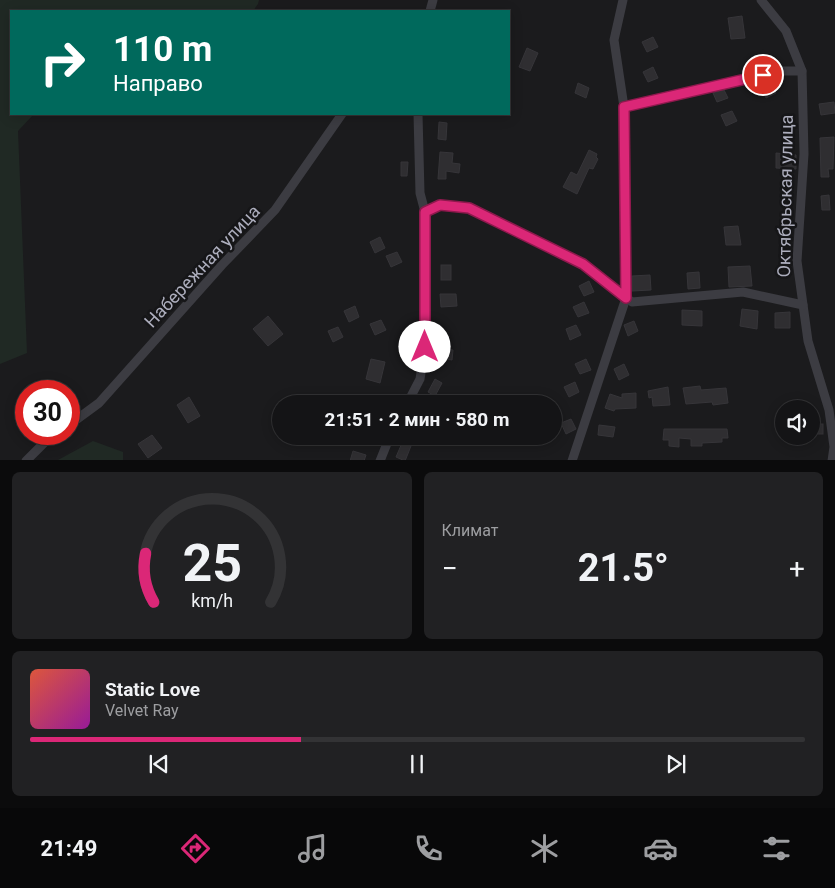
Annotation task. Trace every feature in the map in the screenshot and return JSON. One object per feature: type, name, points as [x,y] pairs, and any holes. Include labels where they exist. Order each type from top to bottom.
[{"type":"street","points":[[572,460],[626,298],[624,107],[614,40],[623,0]]},
{"type":"street","name":"Октябрьская улица","points":[[761,0],[786,31],[802,71],[804,154],[797,260],[808,341],[829,410],[834,447],[832,460]]},
{"type":"street","points":[[624,107],[780,71],[802,71]]},
{"type":"street","name":"Набережная улица","points":[[80,417],[99,403],[222,265],[275,210],[341,115]]},
{"type":"street","points":[[412,395],[420,379],[425,347],[425,212],[420,193],[418,115]]},
{"type":"street","points":[[425,212],[440,205],[469,208],[583,264],[632,302],[743,292],[802,305]]},
{"type":"street","points":[[26,460],[42,445]]},
{"type":"street","points":[[380,460],[386,445]]},
{"type":"shaded area","points":[[0,0],[259,0],[254,10],[10,10],[10,115],[33,115],[18,131],[27,353],[0,364]]},
{"type":"shaded area","points":[[93,441],[123,452],[123,460],[58,460]]},
{"type":"building","points":[[742,16],[745,38],[731,39],[728,18]]},
{"type":"building","points":[[653,37],[658,47],[647,52],[642,42]]},
{"type":"building","points":[[527,48],[538,53],[530,71],[519,67]]},
{"type":"building","points":[[653,67],[658,78],[648,82],[643,72]]},
{"type":"building","points":[[578,83],[589,88],[586,98],[575,93]]},
{"type":"building","points":[[771,83],[776,93],[766,98],[761,87]]},
{"type":"building","points":[[724,90],[728,98],[717,102],[713,93]]},
{"type":"building","points":[[834,102],[835,113],[821,115],[819,104]]},
{"type":"building","points":[[732,111],[737,121],[726,126],[721,115]]},
{"type":"building","points":[[439,122],[447,123],[446,140],[438,139]]},
{"type":"building","points":[[834,137],[833,169],[828,169],[829,177],[821,177],[820,138]]},
{"type":"building","points":[[589,150],[597,154],[596,157],[598,159],[593,169],[589,168],[577,194],[563,187],[571,172],[577,175]]},
{"type":"building","points":[[440,152],[453,153],[452,163],[460,164],[459,173],[446,171],[446,179],[438,179]]},
{"type":"building","points":[[776,153],[796,155],[796,169],[776,168]]},
{"type":"building","points":[[401,162],[408,162],[407,176],[401,176]]},
{"type":"building","points":[[829,195],[830,210],[822,210],[821,196]]},
{"type":"building","points":[[738,226],[741,245],[726,245],[724,227]]},
{"type":"building","points":[[380,237],[385,248],[375,253],[370,242]]},
{"type":"building","points":[[397,252],[402,262],[391,267],[386,256]]},
{"type":"building","points":[[441,265],[451,265],[451,280],[441,280]]},
{"type":"building","points":[[750,266],[752,286],[729,287],[728,267]]},
{"type":"building","points":[[699,272],[700,288],[688,289],[687,273]]},
{"type":"building","points":[[650,275],[651,290],[632,291],[632,276]]},
{"type":"building","points":[[589,281],[594,292],[584,296],[579,286]]},
{"type":"building","points":[[440,294],[456,294],[457,306],[441,307]]},
{"type":"building","points":[[584,302],[589,313],[578,317],[573,307]]},
{"type":"building","points":[[355,306],[359,317],[349,322],[344,311]]},
{"type":"building","points":[[742,309],[758,311],[757,329],[740,326]]},
{"type":"building","points":[[682,310],[702,311],[702,326],[682,325]]},
{"type":"building","points":[[790,312],[790,328],[775,328],[775,313]]},
{"type":"building","points":[[268,316],[283,334],[268,346],[253,329]]},
{"type":"building","points":[[381,320],[386,330],[375,335],[370,324]]},
{"type":"building","points":[[634,321],[638,331],[628,336],[624,325]]},
{"type":"building","points":[[576,325],[581,335],[570,340],[566,329]]},
{"type":"building","points":[[338,327],[343,337],[333,342],[328,331]]},
{"type":"building","points":[[442,348],[453,350],[452,360],[440,358]]},
{"type":"building","points":[[371,359],[385,362],[380,383],[366,379]]},
{"type":"building","points":[[586,359],[591,370],[580,374],[575,364]]},
{"type":"building","points":[[624,364],[629,375],[619,380],[614,369]]},
{"type":"building","points":[[435,379],[442,383],[436,395],[428,392]]},
{"type":"building","points":[[575,382],[579,392],[569,397],[564,387]]},
{"type":"building","points":[[700,386],[701,390],[726,388],[728,403],[713,405],[712,402],[686,404],[683,388]]},
{"type":"building","points":[[668,387],[670,405],[653,406],[652,397],[649,398],[648,391]]},
{"type":"building","points":[[636,393],[636,408],[615,409],[614,411],[605,408],[610,394],[622,398],[622,394]]},
{"type":"building","points":[[189,397],[200,416],[188,423],[177,405]]},
{"type":"building","points":[[571,419],[576,429],[566,434],[562,423]]},
{"type":"building","points":[[820,424],[823,424],[823,434],[820,434]]},
{"type":"building","points":[[599,425],[615,427],[613,437],[598,435]]},
{"type":"building","points":[[664,429],[727,429],[728,438],[722,438],[722,442],[702,443],[702,446],[691,446],[691,439],[679,438],[679,447],[669,446],[669,440],[663,440]]},
{"type":"building","points":[[152,435],[162,448],[148,458],[138,444]]},
{"type":"building","points":[[401,445],[411,446],[405,460],[396,457]]},
{"type":"building","points":[[353,451],[366,455],[364,460],[350,460]]},
{"type":"route","points":[[425,347],[425,212],[440,205],[469,208],[583,264],[626,298],[624,107],[763,75]]}]
